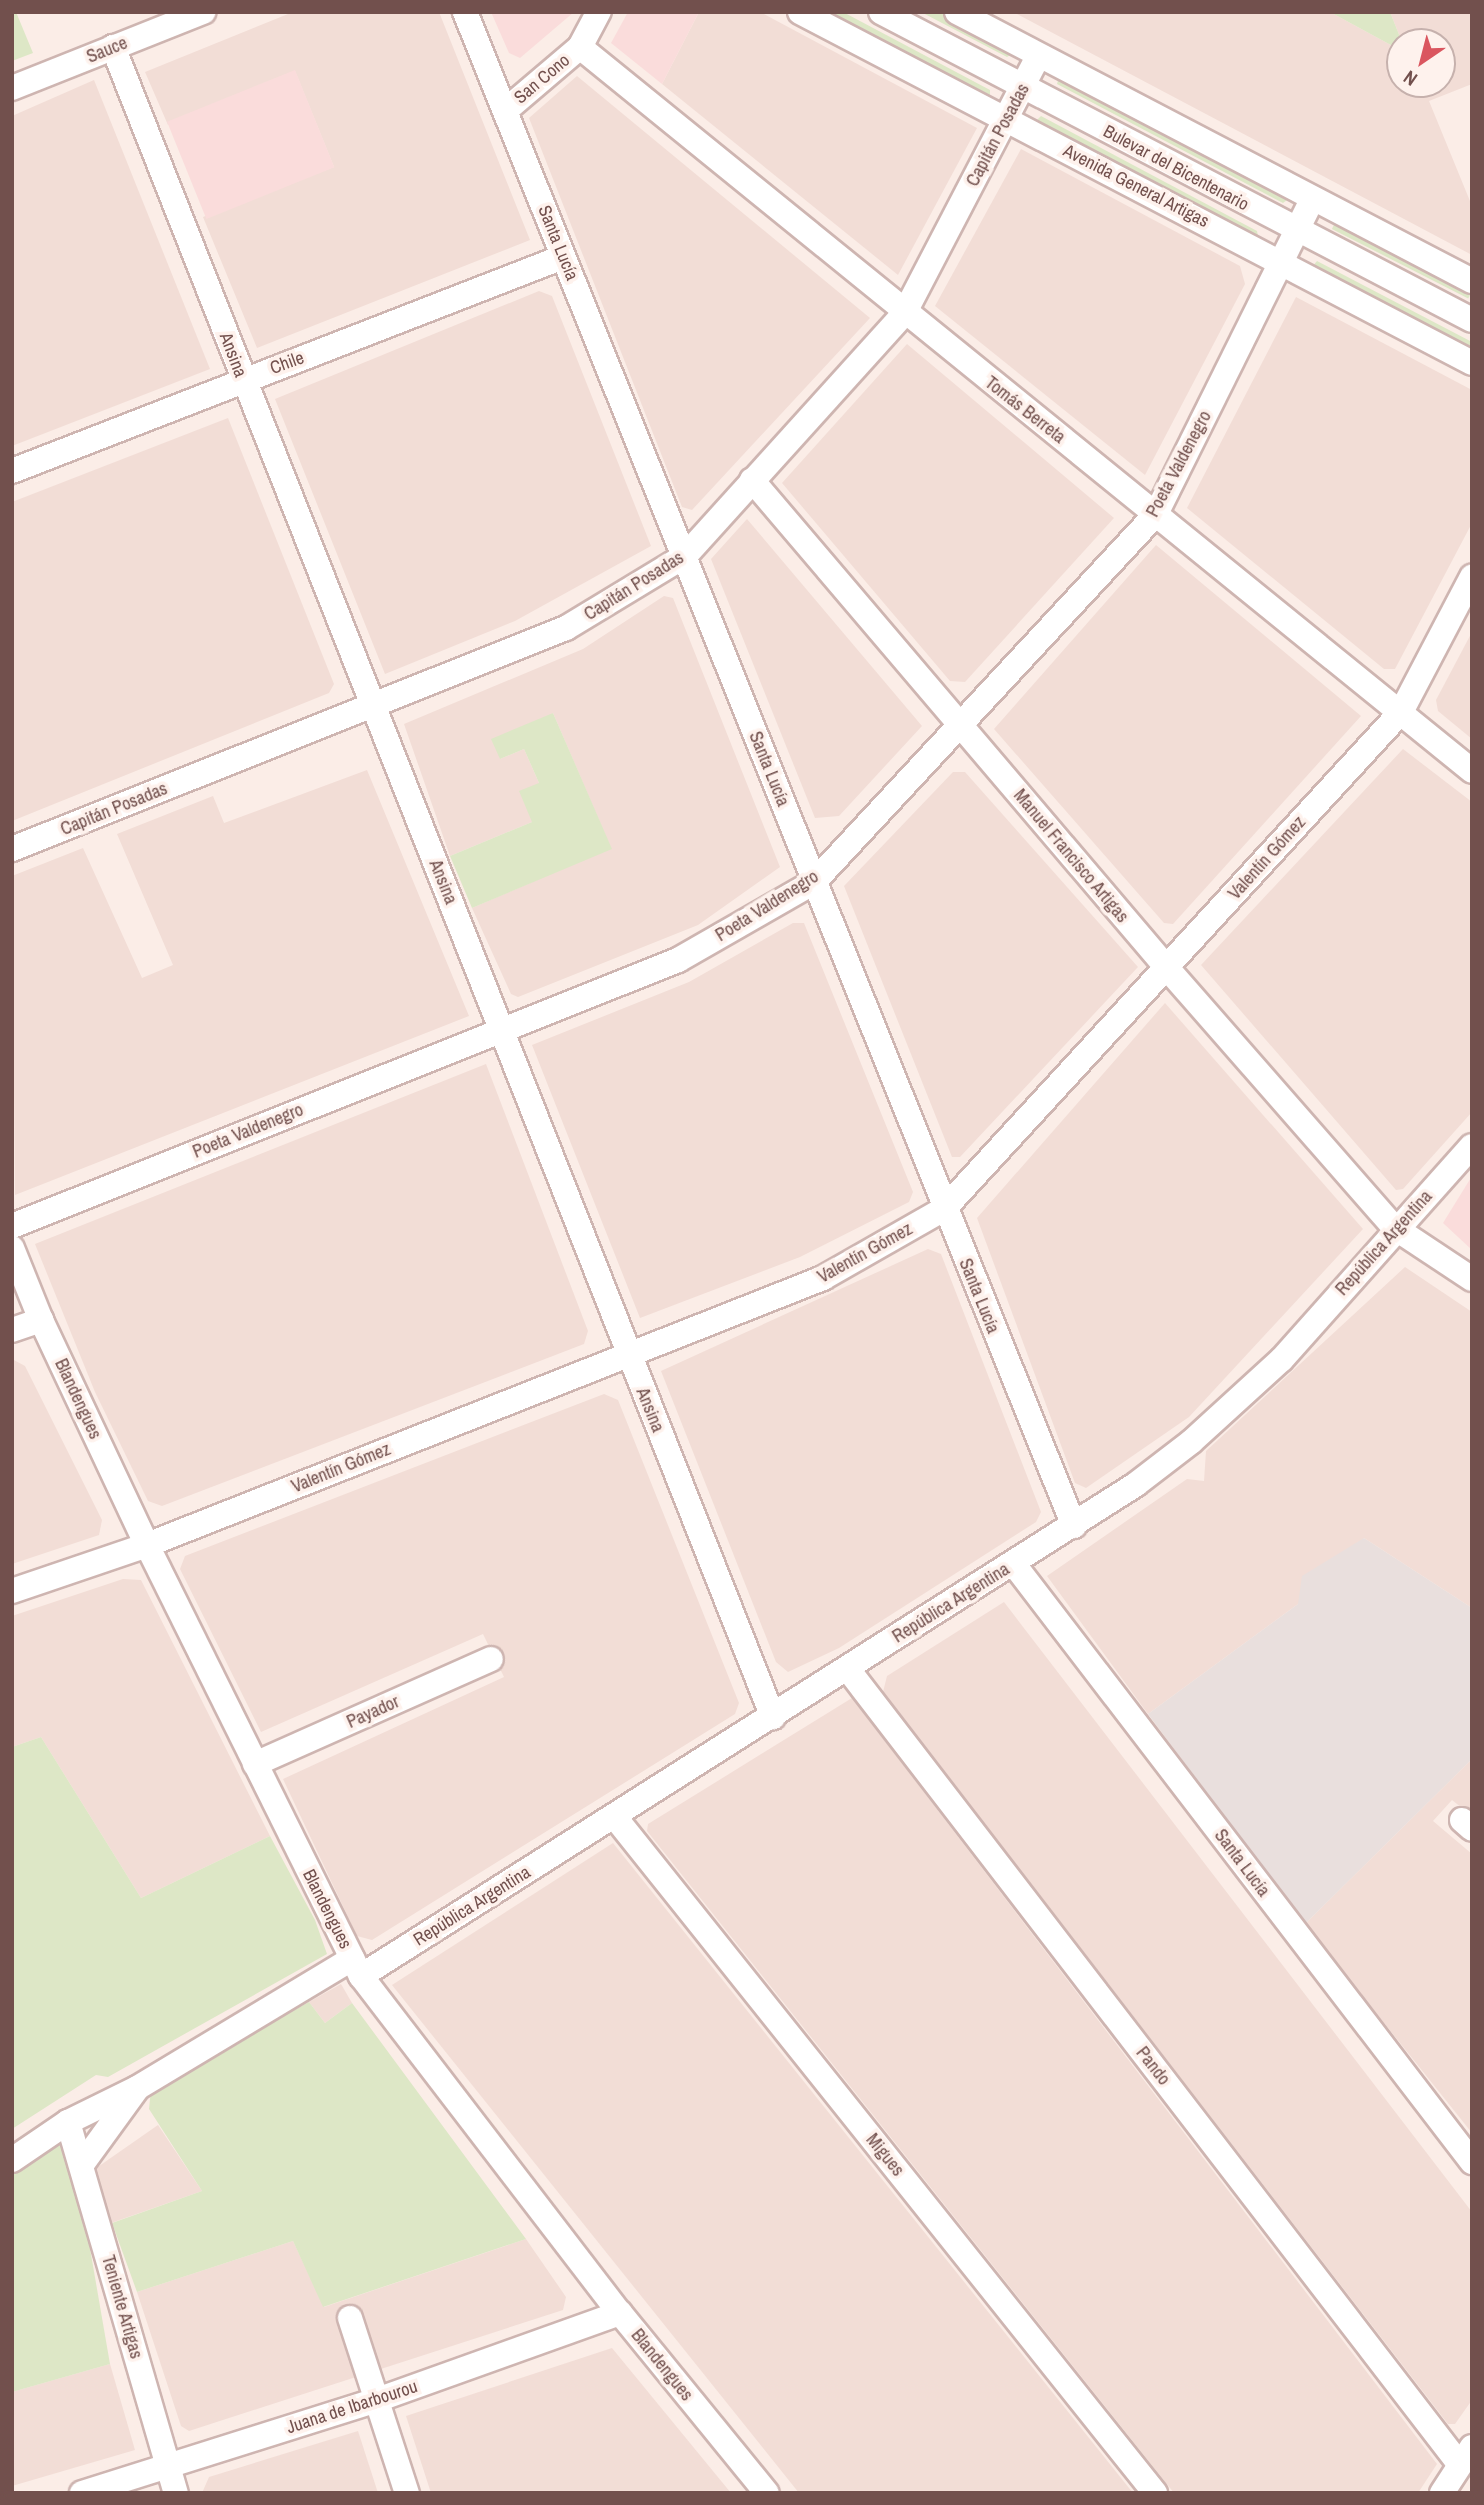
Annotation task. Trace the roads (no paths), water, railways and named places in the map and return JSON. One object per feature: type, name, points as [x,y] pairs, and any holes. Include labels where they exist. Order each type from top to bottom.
[{"type":"street","name":"Sauce","points":[[12,88],[203,12]]},
{"type":"street","name":"Santa Lucía","points":[[465,12],[685,556],[944,1209],[1074,1526]]},
{"type":"street","name":"San Cono","points":[[506,110],[580,47],[599,12]]},
{"type":"street","name":"Avenida General Artigas","points":[[800,12],[1283,261],[1472,363]]},
{"type":"street","name":"Bulevar del Bicentenario","points":[[881,12],[1022,88],[1472,320]]},
{"type":"street","points":[[957,12],[1038,57],[1472,281]]},
{"type":"street","name":"Ansina","points":[[113,47],[627,1353],[774,1717]]},
{"type":"street","name":"Tomás Berreta","points":[[580,47],[904,314],[1156,514],[1472,771]]},
{"type":"street","name":"Capitán Posadas","points":[[12,849],[566,628],[685,556],[904,314],[1038,57]]},
{"type":"street","name":"Poeta Valdenegro","points":[[12,1226],[678,960],[814,882],[1156,514],[1312,200]]},
{"type":"street","name":"Chile","points":[[12,471],[243,379],[563,257]]},
{"type":"street","name":"Manuel Francisco Artigas","points":[[752,480],[1167,968],[1395,1228],[1472,1279]]},
{"type":"street","name":"Valentín Gómez","points":[[12,1591],[147,1545],[627,1353],[823,1278],[944,1209],[1401,712],[1472,576]]},
{"type":"street","name":"República Argentina","points":[[12,2160],[68,2122],[137,2088],[356,1967],[614,1816],[1074,1526],[1191,1442],[1282,1359],[1395,1228],[1472,1146]]},
{"type":"street","name":"Blandengues","points":[[12,1248],[41,1320],[147,1545],[356,1967],[620,2314],[767,2493]]},
{"type":"street","points":[[12,1330],[41,1320]]},
{"type":"street","name":"Santa Lucía","points":[[1013,1563],[1472,2162]]},
{"type":"street","name":"Payador","points":[[254,1764],[491,1659]]},
{"type":"street","name":"Pando","points":[[847,1668],[1466,2456]]},
{"type":"street","name":"Migues","points":[[614,1816],[1155,2493]]},
{"type":"street","points":[[83,2163],[137,2088]]},
{"type":"street","name":"Teniente Artigas","points":[[68,2122],[83,2163],[176,2493]]},
{"type":"street","name":"Juana de Ibarbourou","points":[[82,2493],[377,2400],[620,2314]]},
{"type":"street","points":[[350,2318],[407,2493]]},
{"type":"street","points":[[1442,2493],[1466,2456]]}]
